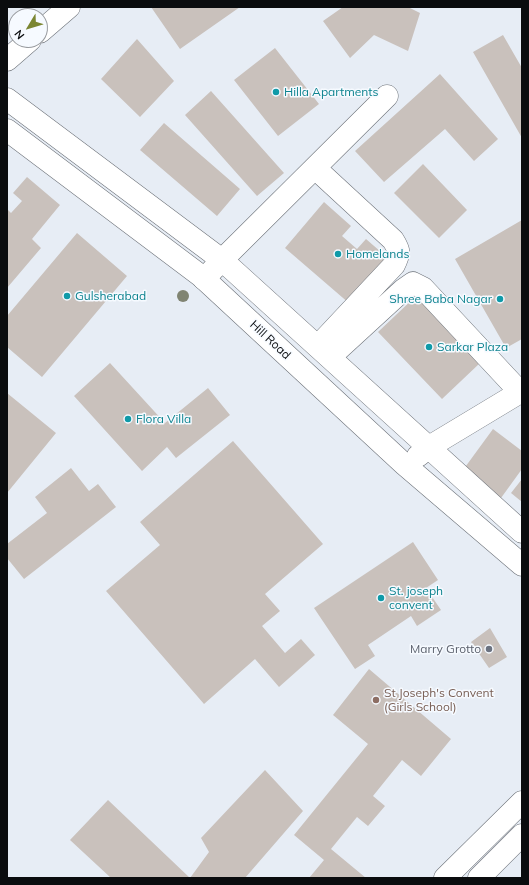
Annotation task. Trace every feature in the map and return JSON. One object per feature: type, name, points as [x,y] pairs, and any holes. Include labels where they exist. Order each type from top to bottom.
[{"type":"main road","points":[[48,25],[69,7]]},
{"type":"main road","points":[[7,60],[21,48]]},
{"type":"main road","points":[[204,279],[387,96]]},
{"type":"main road","points":[[7,100],[222,260],[522,532]]},
{"type":"main road","name":"Hill Road","points":[[7,130],[204,279],[405,464],[522,565]]},
{"type":"main road","points":[[315,168],[393,240],[399,249],[398,257],[394,265],[324,352]]},
{"type":"main road","points":[[324,352],[413,283],[423,288],[521,392],[429,447],[405,464]]},
{"type":"main road","points":[[445,878],[522,802]]},
{"type":"main road","points":[[479,878],[520,837],[502,821]]},
{"type":"building","points":[[151,7],[240,7],[180,49]]},
{"type":"building","points":[[343,7],[408,7],[420,13],[408,51],[374,35],[350,58],[323,21]]},
{"type":"building","points":[[503,35],[522,68],[522,138],[473,52]]},
{"type":"building","points":[[137,39],[174,81],[140,117],[101,79]]},
{"type":"building","name":"Hilla Apartments","points":[[275,48],[319,104],[278,136],[234,80]]},
{"type":"building","points":[[440,74],[498,139],[474,161],[445,129],[384,182],[355,151]]},
{"type":"building","points":[[211,91],[284,173],[257,196],[185,115]]},
{"type":"building","points":[[164,123],[240,189],[217,216],[140,150]]},
{"type":"building","points":[[423,164],[467,210],[439,238],[394,193]]},
{"type":"building","points":[[27,177],[60,205],[32,239],[41,248],[7,288],[7,209],[11,213],[22,201],[13,193]]},
{"type":"building","name":"Homelands","points":[[324,202],[351,226],[342,236],[357,249],[366,239],[389,259],[350,304],[285,248]]},
{"type":"building","name":"Shree Baba Nagar","points":[[522,220],[522,339],[506,348],[455,259]]},
{"type":"building","name":"Gulsherabad","points":[[77,233],[127,276],[42,377],[7,347],[7,316]]},
{"type":"building","name":"Sarkar Plaza","points":[[416,296],[480,363],[442,399],[378,332]]},
{"type":"building","name":"Flora Villa","points":[[110,363],[165,423],[208,388],[230,415],[176,458],[167,447],[142,471],[74,396]]},
{"type":"building","points":[[7,393],[56,433],[7,493]]},
{"type":"building","points":[[493,429],[522,451],[522,469],[501,498],[463,470]]},
{"type":"building","points":[[233,441],[323,544],[265,594],[280,611],[262,626],[285,653],[301,639],[315,655],[279,687],[255,659],[204,704],[106,591],[160,545],[140,522]]},
{"type":"building","points":[[71,468],[89,491],[98,484],[116,507],[24,579],[7,558],[7,544],[47,513],[35,497]]},
{"type":"building","points":[[522,479],[522,502],[511,493]]},
{"type":"building","name":"St. joseph convent","points":[[413,542],[438,580],[426,588],[441,610],[417,626],[411,616],[368,645],[375,656],[355,669],[314,608]]},
{"type":"building","name":"Marry Grotto","points":[[490,628],[507,657],[489,668],[471,642]]},
{"type":"building","points":[[369,669],[451,739],[421,776],[402,760],[373,796],[385,806],[368,826],[357,817],[331,849],[366,878],[309,878],[324,860],[294,835],[368,744],[333,715]]},
{"type":"building","points":[[265,770],[303,811],[245,878],[190,878],[209,852],[201,838]]},
{"type":"building","points":[[108,800],[190,878],[111,878],[70,840]]},
{"type":"place","name":"Hilla Apartments","points":[[276,92]]},
{"type":"place","name":"Homelands","points":[[338,254]]},
{"type":"place","name":"Gulsherabad","points":[[67,296]]},
{"type":"place","name":"Shree Baba Nagar","points":[[500,299]]},
{"type":"place","name":"Sarkar Plaza","points":[[429,347]]},
{"type":"place","name":"Flora Villa","points":[[128,419]]},
{"type":"place","name":"St. joseph convent","points":[[381,598]]},
{"type":"place","name":"Marry Grotto","points":[[489,649]]},
{"type":"place","name":"St Joseph's Convent (Girls School)","points":[[376,700]]}]
